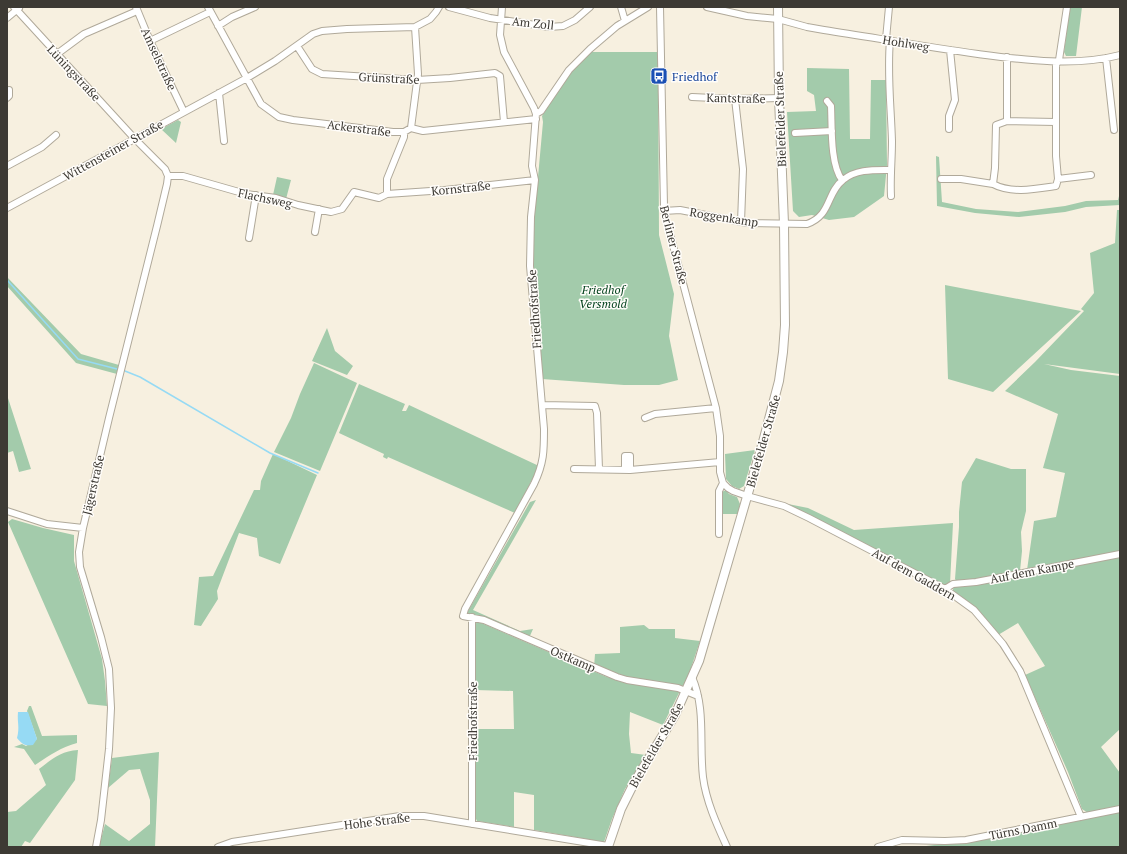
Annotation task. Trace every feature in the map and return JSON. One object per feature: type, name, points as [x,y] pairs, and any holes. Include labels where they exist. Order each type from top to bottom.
[{"type":"main road","name":"Bielefelder Straße","points":[[608,846],[621,809],[635,781],[674,715],[692,677],[710,627],[777,389],[783,352],[785,325],[784,224],[779,98],[778,7]]},
{"type":"street","points":[[218,26],[232,17],[255,7]]},
{"type":"street","name":"Wittensteiner Straße","points":[[7,208],[247,78],[275,61],[313,34],[322,31],[347,29],[415,26],[430,19],[439,7]]},
{"type":"street","points":[[449,7],[501,20],[502,7]]},
{"type":"street","name":"Am Zoll","points":[[536,117],[534,108],[504,52],[500,35],[501,20],[550,27],[563,26],[575,20],[590,7]]},
{"type":"street","points":[[622,7],[625,21]]},
{"type":"street","points":[[415,26],[418,56],[418,80],[411,128],[423,131],[536,117],[569,70],[611,30],[648,7]]},
{"type":"street","name":"Berliner Straße","points":[[660,7],[664,211],[716,408],[719,428],[720,472],[723,483],[720,491],[719,534]]},
{"type":"street","name":"Hohlweg","points":[[707,7],[747,16],[778,18],[807,27],[950,50],[1007,57],[1093,60],[1120,55]]},
{"type":"street","points":[[889,7],[888,40],[892,142],[890,170],[891,196]]},
{"type":"street","points":[[941,179],[961,179],[992,184],[999,188],[1011,189],[1037,189],[1056,186],[1058,179],[1056,156],[1056,65],[1059,60],[1067,7]]},
{"type":"street","points":[[7,18],[17,8]]},
{"type":"street","name":"Lüningstraße","points":[[17,8],[134,138]]},
{"type":"street","points":[[57,54],[84,34],[136,9]]},
{"type":"street","name":"Amselstraße","points":[[136,9],[184,112]]},
{"type":"street","points":[[150,41],[209,10]]},
{"type":"street","name":"Ackerstraße","points":[[209,10],[261,104],[279,117],[393,132],[404,132],[411,128]]},
{"type":"street","name":"Grünstraße","points":[[297,46],[312,69],[322,74],[418,80],[495,73],[500,76],[504,122]]},
{"type":"street","points":[[949,129],[949,116],[955,100],[950,50]]},
{"type":"street","points":[[1007,57],[1007,121]]},
{"type":"street","points":[[1106,58],[1114,130]]},
{"type":"street","points":[[7,98],[9,96],[9,90]]},
{"type":"street","points":[[219,93],[224,141]]},
{"type":"street","name":"Kantstraße","points":[[692,97],[735,99],[779,98]]},
{"type":"street","points":[[735,99],[742,169],[741,222]]},
{"type":"street","points":[[827,101],[831,106],[834,165],[842,180],[855,173],[864,171],[890,170]]},
{"type":"street","name":"Friedhofstraße","points":[[463,616],[468,602],[539,475],[543,464],[544,450],[542,405],[530,266],[531,216],[536,180],[532,166],[536,117]]},
{"type":"street","points":[[992,184],[995,168],[996,124],[1007,121],[1056,122]]},
{"type":"street","points":[[795,133],[832,131]]},
{"type":"street","points":[[386,194],[387,179],[404,137],[404,132]]},
{"type":"street","points":[[7,166],[42,147],[56,135]]},
{"type":"street","points":[[134,138],[165,169],[168,176]]},
{"type":"street","points":[[1058,179],[1091,175]]},
{"type":"street","name":"Flachsweg","points":[[168,176],[182,176],[246,194],[276,198],[298,205],[332,212],[342,210],[354,192],[379,198],[386,194]]},
{"type":"street","name":"Jägerstraße","points":[[96,847],[101,820],[109,749],[111,708],[109,669],[102,637],[80,567],[79,552],[83,528],[109,418],[168,176]]},
{"type":"street","name":"Kornstraße","points":[[386,194],[445,190],[536,180]]},
{"type":"street","name":"Roggenkamp","points":[[664,211],[680,210],[741,222],[807,224],[821,217],[832,195],[842,180]]},
{"type":"street","points":[[249,238],[256,195]]},
{"type":"street","points":[[315,232],[319,209]]},
{"type":"street","points":[[542,405],[595,406],[597,413],[599,469]]},
{"type":"street","points":[[645,418],[656,414],[716,408]]},
{"type":"street","points":[[574,469],[627,470],[720,462]]},
{"type":"street","points":[[723,483],[733,491],[747,496]]},
{"type":"street","name":"Auf dem Gaddern","points":[[747,496],[784,506],[945,589],[974,610],[1003,644],[1020,671],[1081,817]]},
{"type":"street","points":[[7,511],[47,524],[83,528]]},
{"type":"street","name":"Auf dem Kampe","points":[[945,589],[953,584],[976,582],[1120,554]]},
{"type":"street","name":"Ostkamp","points":[[463,616],[484,620],[617,678],[678,688],[698,696]]},
{"type":"street","name":"Friedhofstraße","points":[[472,617],[472,824]]},
{"type":"street","points":[[692,677],[698,696],[701,714],[703,778],[706,794],[727,847]]},
{"type":"street","name":"Türns Damm","points":[[878,847],[902,840],[966,840],[1120,809]]},
{"type":"street","name":"Hohe Straße","points":[[218,847],[232,842],[400,816],[424,816],[608,846]]},
{"type":"green space","points":[[1070,7],[1082,7],[1076,56],[1066,56],[1064,52]]},
{"type":"green space","name":"Friedhof Versmold","points":[[590,52],[658,52],[659,235],[674,294],[669,336],[678,380],[659,385],[624,385],[542,379],[532,265],[532,243],[543,122],[542,116],[567,77]]},
{"type":"green space","points":[[807,68],[849,69],[850,139],[870,139],[871,80],[886,80],[887,165],[884,196],[854,217],[829,220],[812,215],[799,217],[793,211],[787,112],[816,111],[814,95],[807,91]]},
{"type":"green space","points":[[178,120],[181,122],[176,143],[161,129]]},
{"type":"green space","points":[[936,156],[939,157],[942,202],[976,209],[1018,212],[1065,206],[1086,201],[1118,200],[1120,196],[1120,205],[1086,207],[1065,212],[1019,217],[975,213],[937,206]]},
{"type":"green space","points":[[277,177],[291,180],[286,199],[273,195]]},
{"type":"green space","points":[[1117,210],[1120,210],[1120,374],[1044,364],[1071,370],[1120,376],[1120,552],[1027,570],[1034,521],[1056,517],[1065,473],[1043,468],[1058,414],[1005,391],[1084,311],[1081,309],[1094,293],[1090,253],[1115,243]]},
{"type":"green space","points":[[7,277],[81,354],[119,365],[117,374],[76,363],[7,286]]},
{"type":"green space","points":[[945,285],[1081,311],[993,392],[948,379]]},
{"type":"green space","points":[[327,328],[335,351],[353,366],[347,375],[312,361]]},
{"type":"green space","points":[[314,363],[357,383],[320,471],[274,452],[291,418]]},
{"type":"green space","points":[[359,384],[405,404],[402,411],[406,411],[409,405],[539,466],[515,513],[388,457],[387,459],[383,457],[384,454],[339,433]]},
{"type":"green space","points":[[7,395],[31,469],[19,472],[13,451],[7,453]]},
{"type":"green space","points":[[755,450],[744,486],[739,489],[732,486],[726,479],[725,454]]},
{"type":"green space","points":[[273,454],[317,475],[280,564],[259,556],[257,538],[239,533],[217,591],[218,599],[201,626],[194,625],[199,577],[213,576],[254,490],[260,490],[261,481]]},
{"type":"green space","points":[[976,458],[1011,469],[1026,469],[1026,511],[1021,532],[1022,551],[1020,571],[982,579],[957,582],[955,579],[962,482]]},
{"type":"green space","points":[[726,490],[729,494],[737,497],[740,504],[738,514],[721,514],[722,492]]},
{"type":"green space","points":[[536,500],[473,610],[520,631],[533,629],[529,638],[467,613],[530,502]]},
{"type":"green space","points":[[788,504],[808,508],[854,530],[953,523],[950,584],[940,584]]},
{"type":"green space","points":[[12,519],[74,535],[74,561],[102,659],[107,706],[88,704],[8,522]]},
{"type":"green space","points":[[1120,556],[1120,729],[1101,747],[1120,773],[1120,806],[1088,813],[1082,809],[1068,772],[1025,675],[1045,666],[1018,623],[998,635],[953,592],[953,589],[955,586]]},
{"type":"green space","points":[[479,622],[607,677],[629,683],[680,691],[663,725],[630,712],[629,734],[631,753],[646,755],[625,789],[604,842],[534,830],[534,795],[514,792],[514,827],[477,821],[475,817],[474,729],[514,729],[513,691],[475,690],[474,624]]},
{"type":"green space","points":[[644,625],[649,629],[675,629],[675,638],[700,641],[686,683],[682,686],[629,679],[594,667],[595,654],[620,653],[620,627]]},
{"type":"green space","points":[[29,706],[31,706],[42,736],[77,735],[77,743],[60,749],[35,765],[24,749],[14,747],[22,744],[26,746],[37,739],[27,711]]},
{"type":"green space","points":[[78,750],[75,780],[30,843],[25,841],[21,847],[7,847],[7,812],[16,811],[46,785],[39,769],[62,754]]},
{"type":"green space","points":[[159,752],[155,847],[99,847],[105,824],[129,841],[150,824],[150,800],[140,769],[129,770],[108,788],[112,758]]},
{"type":"green space","points":[[1120,812],[1120,847],[918,847],[991,838]]},
{"type":"water","points":[[18,712],[28,712],[37,739],[33,745],[24,744],[17,738]]},
{"type":"waterway","points":[[7,280],[78,359],[117,369]]},
{"type":"waterway","points":[[125,371],[140,377],[270,453],[318,473]]},
{"type":"place","name":"Friedhof","points":[[659,76]]}]
